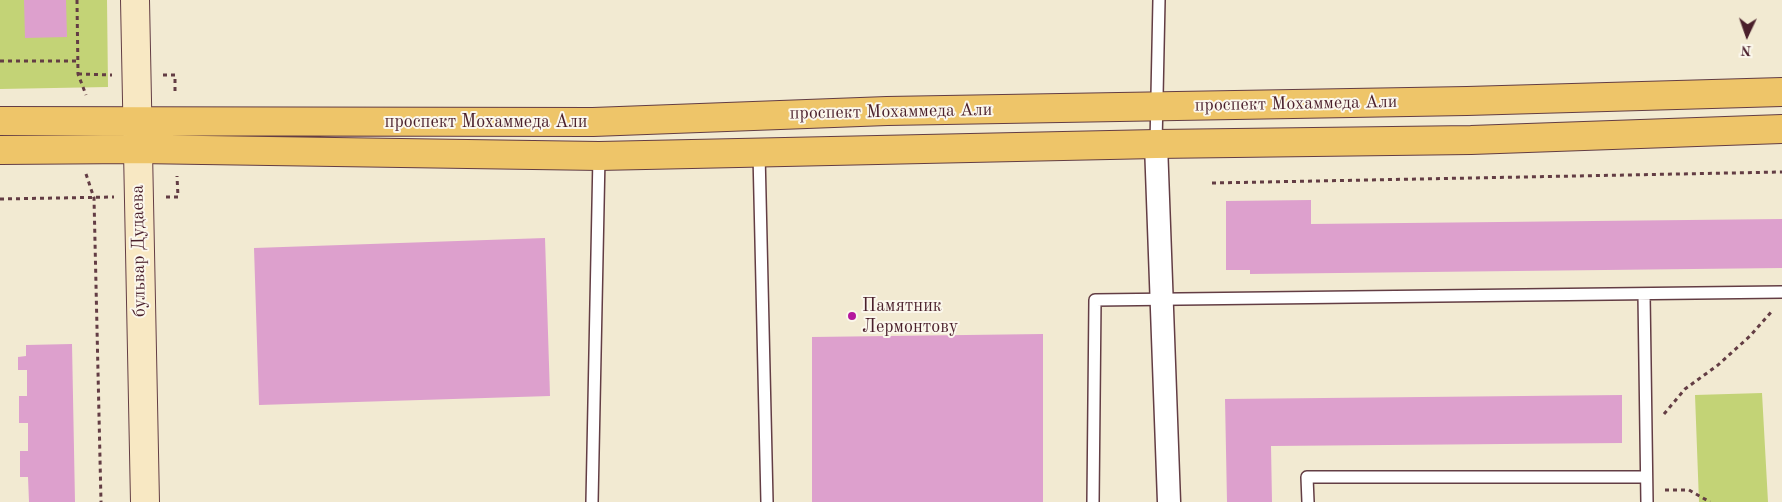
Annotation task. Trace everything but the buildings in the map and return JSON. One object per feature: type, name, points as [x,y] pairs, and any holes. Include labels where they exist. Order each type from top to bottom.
[{"type":"main road","name":"бульвар Дудаева","points":[[135,0],[145,502]]},
{"type":"main road","name":"проспект Мохаммеда Али","points":[[0,121],[593,122],[887,110],[1467,101],[1782,92]]},
{"type":"main road","name":"проспект Мохаммеда Али","points":[[0,150],[137,149],[599,156],[1156,144],[1471,140],[1782,129]]},
{"type":"street","points":[[1156,144],[1169,502]]},
{"type":"lane","points":[[1156,144],[1159,0]]},
{"type":"lane","points":[[759,153],[767,502]]},
{"type":"lane","points":[[592,502],[599,156]]},
{"type":"lane","points":[[1093,502],[1095,300],[1782,292]]},
{"type":"lane","points":[[1644,294],[1647,502]]},
{"type":"lane","points":[[1308,502],[1307,477],[1646,476]]},
{"type":"path","points":[[77,0],[78,74],[86,90],[86,120]]},
{"type":"path","points":[[0,61],[78,62]]},
{"type":"path","points":[[86,149],[86,179],[94,198],[101,502]]},
{"type":"path","points":[[1212,184],[1782,172]]},
{"type":"path","points":[[0,199],[178,197]]},
{"type":"path","points":[[1660,419],[1685,390],[1730,353],[1776,307]]},
{"type":"path","points":[[1661,490],[1689,490],[1710,502]]},
{"type":"green space","points":[[0,0],[107,0],[108,87],[0,89]]},
{"type":"green space","points":[[1762,393],[1768,502],[1699,502],[1695,395]]},
{"type":"place","name":"Памятник Лермонтову","points":[[852,316]]}]
